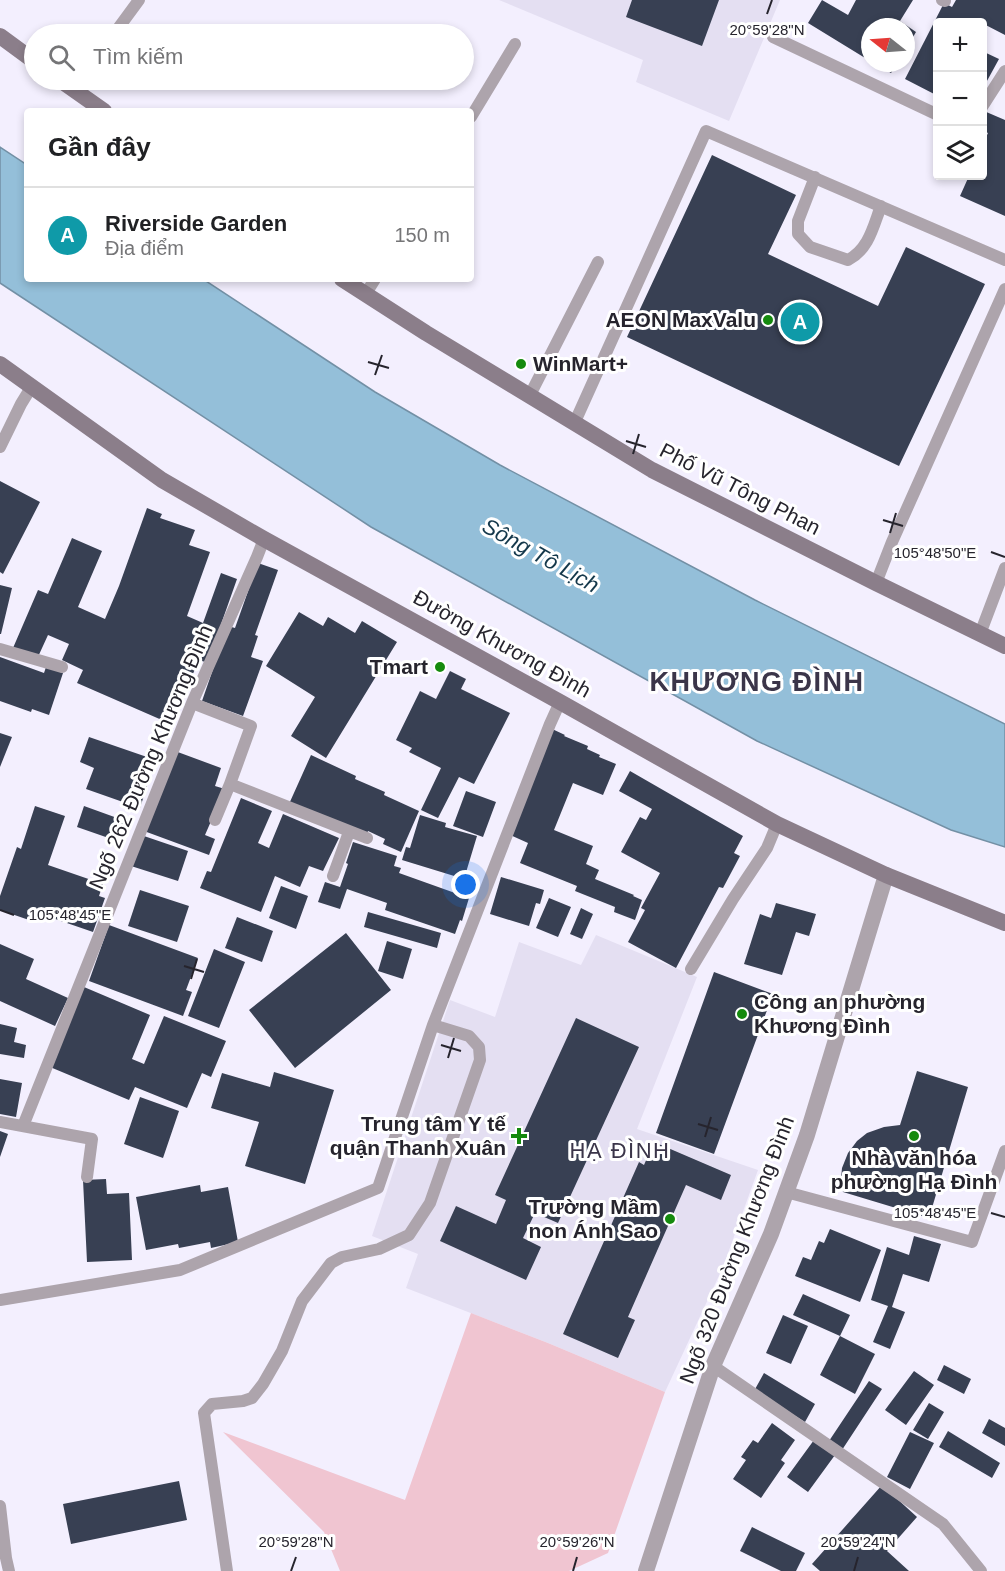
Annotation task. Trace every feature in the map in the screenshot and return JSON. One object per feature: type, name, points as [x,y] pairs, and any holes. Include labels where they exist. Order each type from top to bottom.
[{"type":"main road","points":[[0,36],[24,54]]},
{"type":"main road","points":[[84,90],[101,108]]},
{"type":"main road","name":"Phố Vũ Tông Phan","points":[[346,282],[652,470],[1005,646]]},
{"type":"main road","name":"Đường Khương Đình","points":[[0,364],[162,480],[777,824],[886,875],[1005,923]]},
{"type":"street","name":"Ngõ 320 Đường Khương Đình","points":[[646,1571],[713,1366],[771,1234],[807,1135],[886,875]]},
{"type":"lane","points":[[121,24],[139,0]]},
{"type":"lane","points":[[773,37],[933,113]]},
{"type":"lane","points":[[474,112],[514,44]]},
{"type":"lane","points":[[987,99],[1005,71]]},
{"type":"lane","points":[[574,424],[706,131],[1005,260]]},
{"type":"lane","points":[[814,177],[798,221],[798,234],[810,247],[848,260],[857,255],[867,242],[881,206]]},
{"type":"lane","points":[[530,395],[598,262]]},
{"type":"lane","points":[[365,295],[373,282]]},
{"type":"lane","points":[[876,583],[892,542],[1005,289]]},
{"type":"lane","points":[[0,447],[32,386]]},
{"type":"lane","name":"Ngõ 262 Đường Khương Đình","points":[[23,1126],[192,703],[264,538]]},
{"type":"lane","points":[[980,634],[1005,568]]},
{"type":"lane","points":[[0,649],[62,667]]},
{"type":"lane","points":[[0,1300],[180,1270],[378,1188],[433,1025],[560,702]]},
{"type":"lane","points":[[192,703],[251,726],[215,820]]},
{"type":"lane","points":[[230,784],[367,838]]},
{"type":"lane","points":[[691,969],[766,848],[777,824]]},
{"type":"lane","points":[[333,876],[349,832]]},
{"type":"lane","points":[[227,1571],[204,1413],[212,1404],[252,1398],[282,1351],[302,1300],[331,1263],[342,1257],[379,1249],[409,1235],[430,1203],[480,1060],[479,1047],[469,1036],[433,1025]]},
{"type":"lane","points":[[0,1122],[92,1139],[87,1177]]},
{"type":"lane","points":[[786,1192],[972,1242],[1005,1151]]},
{"type":"lane","points":[[713,1366],[943,1524],[981,1571]]},
{"type":"lane","points":[[0,1506],[3,1558],[9,1571]]},
{"type":"shaded area","points":[[499,0],[780,0],[729,121],[636,82],[643,60]]},
{"type":"shaded area","name":"Trung tâm Y tế quận Thanh Xuân","points":[[596,935],[697,977],[637,1129],[758,1170],[723,1267],[665,1392],[548,1343],[406,1288],[418,1254],[372,1236],[450,1000],[495,1017],[519,942],[581,965]]},
{"type":"shaded area","points":[[471,1313],[665,1392],[608,1553],[569,1571],[340,1571],[324,1532],[223,1432],[405,1500]]},
{"type":"water","name":"Sông Tô Lịch","points":[[0,147],[24,163],[24,282],[208,282],[375,392],[500,465],[755,600],[1005,724],[1005,847],[951,830],[757,741],[371,527],[0,283]]},
{"type":"building","points":[[632,0],[719,0],[702,46],[626,17]]},
{"type":"building","points":[[822,0],[848,15],[856,0],[913,0],[902,18],[861,18],[861,55],[808,23]]},
{"type":"building","points":[[956,0],[1005,0],[1005,35],[987,26],[987,18],[936,18],[944,3],[952,7]]},
{"type":"building","points":[[933,24],[933,93],[905,79],[909,72],[915,72],[915,60]]},
{"type":"building","points":[[987,53],[999,59],[987,81]]},
{"type":"building","points":[[987,112],[1005,120],[1005,216],[960,196],[967,180],[987,180]]},
{"type":"building","points":[[712,155],[796,195],[768,254],[878,306],[906,247],[985,284],[899,466],[627,337]]},
{"type":"building","points":[[0,481],[40,502],[3,574],[0,572]]},
{"type":"building","points":[[147,508],[162,514],[160,518],[195,530],[189,545],[210,552],[187,616],[203,623],[221,573],[237,579],[205,662],[199,660],[171,724],[77,683],[83,670],[62,660],[69,644],[48,635],[37,659],[13,648],[38,590],[48,594],[72,538],[102,551],[78,607],[105,619]]},
{"type":"building","points":[[258,563],[278,570],[255,635],[258,636],[251,657],[263,661],[243,716],[202,701],[228,626],[235,628]]},
{"type":"building","points":[[0,585],[12,588],[1,634],[0,634]]},
{"type":"building","points":[[299,612],[323,626],[328,617],[355,633],[362,621],[397,642],[326,758],[291,736],[315,697],[266,666]]},
{"type":"building","points":[[0,657],[44,673],[46,667],[63,673],[49,715],[32,709],[31,712],[0,701]]},
{"type":"building","points":[[450,671],[466,679],[461,689],[510,713],[474,784],[459,777],[438,818],[421,810],[441,768],[409,752],[412,748],[396,740],[420,691],[436,699]]},
{"type":"building","points":[[550,728],[588,746],[587,749],[600,755],[599,757],[616,764],[603,795],[573,783],[554,830],[593,846],[586,864],[599,870],[595,879],[642,900],[635,920],[614,912],[615,907],[575,891],[577,886],[520,863],[528,843],[508,834]]},
{"type":"building","points":[[0,733],[12,737],[0,767]]},
{"type":"building","points":[[89,737],[147,757],[138,783],[147,786],[140,808],[86,789],[94,768],[80,762]]},
{"type":"building","points":[[175,751],[221,768],[215,786],[225,789],[205,835],[215,839],[209,855],[144,831]]},
{"type":"building","points":[[311,755],[356,776],[355,779],[419,811],[401,852],[383,844],[385,839],[368,831],[366,836],[289,804]]},
{"type":"building","points":[[630,771],[743,836],[734,853],[740,856],[723,888],[719,887],[676,968],[628,942],[645,910],[641,908],[660,873],[621,852],[640,817],[646,820],[652,809],[619,791]]},
{"type":"building","points":[[466,791],[496,802],[483,837],[453,826]]},
{"type":"building","points":[[241,798],[272,811],[258,843],[269,848],[283,814],[339,838],[323,871],[309,866],[300,887],[275,876],[261,912],[200,888],[207,871],[211,872]]},
{"type":"building","points":[[35,806],[65,816],[48,865],[103,884],[99,896],[105,898],[93,932],[32,911],[29,920],[0,910],[0,896],[17,847],[21,849]]},
{"type":"building","points":[[84,806],[131,823],[123,843],[77,827]]},
{"type":"building","points":[[420,815],[446,823],[445,827],[477,836],[464,879],[402,860],[406,847],[410,848]]},
{"type":"building","points":[[141,835],[188,851],[178,881],[131,866]]},
{"type":"building","points":[[353,842],[397,856],[394,866],[401,868],[399,873],[469,898],[462,921],[460,920],[455,934],[385,910],[387,903],[347,889],[340,909],[318,902],[325,882],[340,887]]},
{"type":"building","points":[[501,877],[544,890],[540,904],[536,903],[529,926],[490,914]]},
{"type":"building","points":[[281,886],[308,896],[296,929],[269,918]]},
{"type":"building","points":[[140,890],[189,906],[177,942],[128,926]]},
{"type":"building","points":[[549,898],[571,907],[558,937],[536,928]]},
{"type":"building","points":[[776,903],[816,914],[809,936],[796,932],[782,975],[744,964],[760,914],[771,918]]},
{"type":"building","points":[[581,908],[593,914],[582,939],[570,934]]},
{"type":"building","points":[[368,912],[441,933],[437,948],[364,927]]},
{"type":"building","points":[[237,917],[273,931],[262,962],[225,948]]},
{"type":"building","points":[[109,925],[198,958],[186,990],[192,992],[183,1016],[89,981]]},
{"type":"building","points":[[346,933],[391,990],[295,1068],[249,1010]]},
{"type":"building","points":[[387,941],[412,949],[403,979],[378,971]]},
{"type":"building","points":[[0,944],[34,959],[26,979],[68,998],[55,1026],[0,1001]]},
{"type":"building","points":[[214,949],[245,962],[219,1028],[188,1016]]},
{"type":"building","points":[[714,972],[773,994],[714,1154],[656,1133]]},
{"type":"building","points":[[84,987],[150,1015],[132,1059],[144,1064],[164,1016],[226,1041],[211,1077],[202,1073],[187,1108],[135,1087],[129,1100],[50,1067]]},
{"type":"building","points":[[576,1018],[639,1047],[558,1223],[535,1213],[523,1238],[541,1247],[526,1280],[440,1241],[456,1206],[496,1224],[506,1200],[495,1195]]},
{"type":"building","points":[[0,1024],[17,1028],[14,1042],[26,1045],[24,1058],[0,1054]]},
{"type":"building","points":[[917,1071],[968,1087],[929,1218],[843,1192],[841,1179],[842,1168],[848,1153],[857,1141],[867,1133],[884,1127],[900,1125]]},
{"type":"building","points":[[274,1072],[334,1090],[305,1184],[245,1166],[259,1122],[211,1108],[222,1073],[270,1087]]},
{"type":"building","points":[[0,1079],[22,1083],[16,1117],[0,1114]]},
{"type":"building","points":[[140,1097],[179,1111],[163,1158],[124,1144]]},
{"type":"building","points":[[0,1131],[8,1134],[0,1157]]},
{"type":"building","points":[[654,1142],[731,1175],[721,1200],[686,1185],[628,1317],[635,1320],[618,1358],[563,1334],[639,1162],[644,1165]]},
{"type":"building","points":[[106,1179],[107,1194],[129,1193],[132,1260],[87,1262],[83,1180]]},
{"type":"building","points":[[200,1185],[201,1192],[228,1187],[238,1242],[211,1248],[210,1242],[179,1248],[178,1244],[146,1250],[136,1197]]},
{"type":"building","points":[[830,1229],[881,1250],[860,1302],[795,1276],[803,1257],[811,1260],[819,1241],[824,1243]]},
{"type":"building","points":[[914,1236],[941,1244],[929,1282],[903,1274],[892,1307],[905,1312],[890,1349],[873,1342],[888,1306],[871,1300],[887,1247],[909,1255]]},
{"type":"building","points":[[803,1294],[850,1315],[840,1336],[793,1315]]},
{"type":"building","points":[[783,1315],[808,1326],[791,1364],[766,1353]]},
{"type":"building","points":[[840,1336],[875,1354],[855,1394],[820,1375]]},
{"type":"building","points":[[944,1365],[971,1379],[964,1394],[937,1380]]},
{"type":"building","points":[[914,1371],[934,1385],[906,1425],[885,1410]]},
{"type":"building","points":[[764,1373],[815,1404],[805,1422],[754,1391]]},
{"type":"building","points":[[869,1381],[882,1389],[842,1450],[829,1441]]},
{"type":"building","points":[[929,1403],[944,1412],[928,1439],[913,1430]]},
{"type":"building","points":[[989,1419],[1005,1428],[1005,1446],[982,1433]]},
{"type":"building","points":[[772,1423],[795,1440],[781,1460],[785,1463],[761,1498],[733,1479],[746,1460],[741,1457],[753,1440],[758,1443]]},
{"type":"building","points":[[948,1431],[1000,1463],[992,1478],[939,1447]]},
{"type":"building","points":[[910,1432],[934,1443],[910,1489],[887,1477]]},
{"type":"building","points":[[814,1440],[835,1455],[808,1492],[787,1477]]},
{"type":"building","points":[[179,1481],[187,1520],[71,1544],[63,1504]]},
{"type":"building","points":[[882,1485],[917,1517],[887,1551],[909,1571],[820,1571],[812,1564]]},
{"type":"building","points":[[752,1527],[805,1553],[796,1571],[781,1571],[740,1551]]},
{"type":"place","name":"AEON MaxValu","points":[[768,320]]},
{"type":"place","name":"Riverside Garden","points":[[800,322]]},
{"type":"place","name":"WinMart+","points":[[521,364]]},
{"type":"place","name":"Tmart","points":[[440,667]]},
{"type":"place","name":"Công an phường Khương Đình","points":[[742,1014]]},
{"type":"place","name":"Trung tâm Y tế quận Thanh Xuân","points":[[519,1136]]},
{"type":"place","name":"Nhà văn hóa phường Hạ Đình","points":[[914,1136]]},
{"type":"place","name":"Trường Mầm non Ánh Sao","points":[[670,1219]]},
{"type":"district","name":"KHƯƠNG ĐÌNH","points":[[757,682]]},
{"type":"district","name":"HẠ ĐÌNH","points":[[620,1150]]}]
